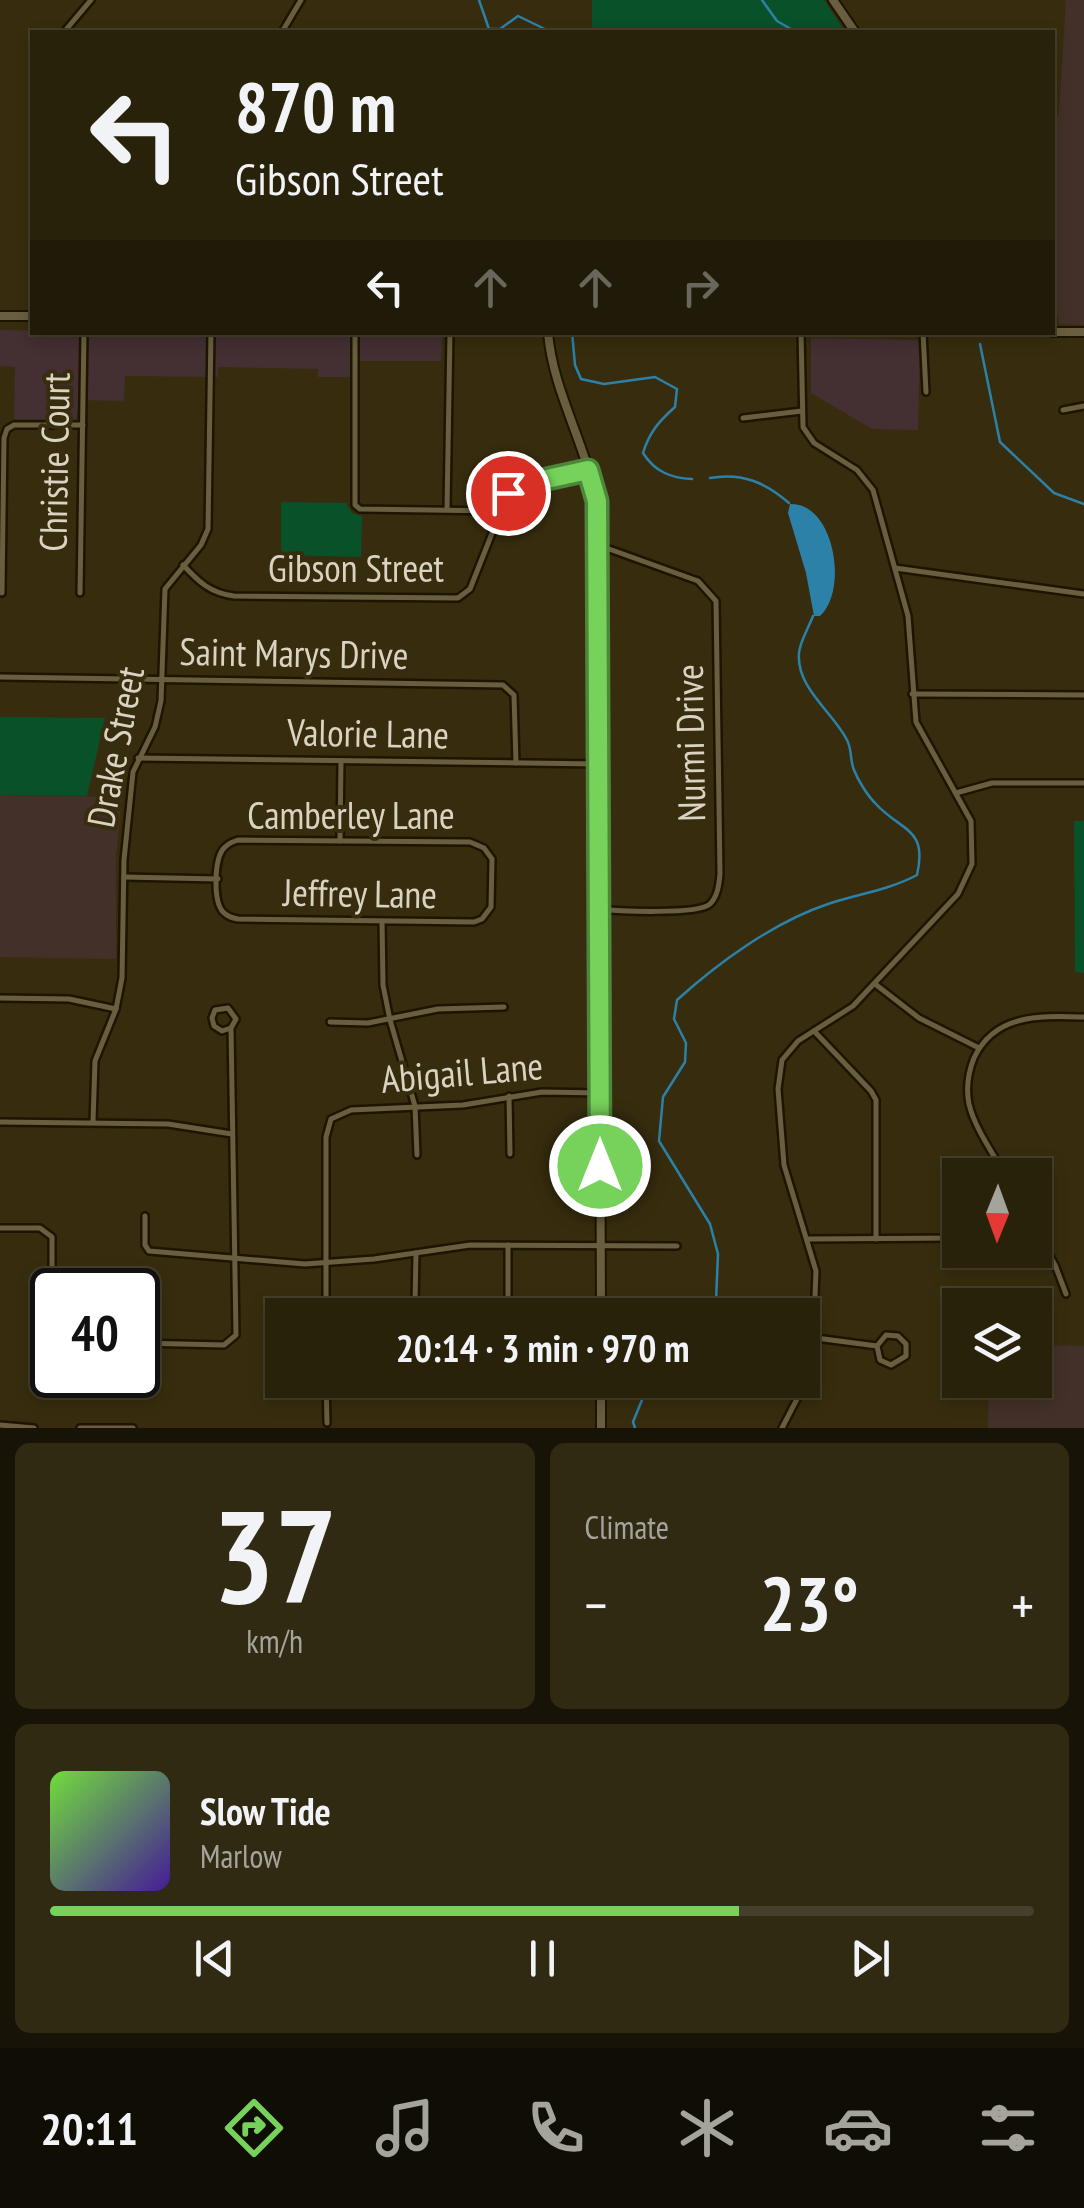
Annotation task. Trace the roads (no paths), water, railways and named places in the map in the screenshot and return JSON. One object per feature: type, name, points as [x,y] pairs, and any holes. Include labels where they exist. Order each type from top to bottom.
[{"type":"street","points":[[66,30],[90,0]]},
{"type":"street","points":[[283,30],[301,0]]},
{"type":"street","points":[[833,0],[853,30]]},
{"type":"street","points":[[0,316],[30,316]]},
{"type":"street","points":[[1055,332],[1084,332]]},
{"type":"street","name":"Christie Court","points":[[80,593],[84,335]]},
{"type":"street","name":"Drake Street","points":[[93,1122],[95,1061],[116,1009],[122,978],[124,877],[132,782],[138,758],[159,715],[165,589],[201,545],[208,529],[211,335]]},
{"type":"street","points":[[355,335],[355,505],[360,509],[498,511],[514,488],[588,470]]},
{"type":"street","points":[[446,509],[450,335]]},
{"type":"street","points":[[548,335],[552,360],[597,501],[601,1298]]},
{"type":"street","points":[[801,335],[805,433],[857,470],[873,490],[908,616],[912,694],[920,734],[956,793],[972,831],[972,864],[958,894],[853,1006],[788,1048],[778,1073],[784,1165],[809,1239],[816,1271],[815,1298]]},
{"type":"street","points":[[923,335],[926,392]]},
{"type":"street","points":[[1063,410],[1084,406]]},
{"type":"street","points":[[743,418],[802,411]]},
{"type":"street","points":[[2,593],[7,429],[14,425],[83,425]]},
{"type":"street","name":"Gibson Street","points":[[183,564],[217,594],[450,600],[470,589],[498,511]]},
{"type":"street","name":"Nurmi Drive","points":[[598,545],[698,581],[716,600],[720,874],[714,896],[702,908],[598,909]]},
{"type":"street","points":[[895,568],[1084,594]]},
{"type":"street","name":"Saint Marys Drive","points":[[0,677],[503,685],[514,695],[516,763]]},
{"type":"street","points":[[912,694],[1084,696]]},
{"type":"street","name":"Valorie Lane","points":[[138,758],[598,764]]},
{"type":"street","points":[[340,841],[341,761]]},
{"type":"street","points":[[956,793],[992,783],[1084,783]]},
{"type":"street","name":"Camberley Lane","points":[[218,879],[220,854],[238,840],[470,842],[489,854],[492,872]]},
{"type":"street","name":"Jeffrey Lane","points":[[218,879],[218,904],[228,916],[238,920],[460,923],[482,919],[491,907],[492,872]]},
{"type":"street","points":[[124,877],[218,879]]},
{"type":"street","points":[[382,921],[383,985],[415,1106],[417,1155]]},
{"type":"street","points":[[875,984],[919,1018],[980,1048]]},
{"type":"street","points":[[0,998],[70,999],[116,1009]]},
{"type":"street","points":[[160,1344],[224,1345],[234,1340],[237,1330],[232,1134],[232,1028],[236,1019],[224,1007],[216,1010],[214,1026],[222,1031],[232,1028]]},
{"type":"street","points":[[330,1022],[390,1020],[438,1009],[504,1007]]},
{"type":"street","points":[[996,1158],[970,1107],[968,1074],[980,1048],[994,1032],[1018,1020],[1034,1016],[1084,1017]]},
{"type":"street","points":[[814,1031],[876,1100],[876,1239]]},
{"type":"street","name":"Abigail Lane","points":[[326,1263],[326,1137],[331,1119],[351,1110],[463,1105],[509,1096],[600,1093]]},
{"type":"street","points":[[509,1096],[510,1154]]},
{"type":"street","points":[[0,1122],[168,1124],[232,1134]]},
{"type":"street","points":[[145,1216],[148,1251],[280,1264],[326,1263],[470,1244],[677,1246]]},
{"type":"street","points":[[0,1228],[44,1229],[52,1237],[52,1268]]},
{"type":"street","points":[[809,1239],[942,1238]]},
{"type":"street","points":[[508,1245],[508,1298]]},
{"type":"street","points":[[415,1298],[416,1253]]},
{"type":"street","points":[[1052,1260],[1066,1294]]},
{"type":"street","points":[[326,1263],[326,1298]]},
{"type":"street","points":[[886,1336],[898,1336],[906,1344],[906,1356],[897,1364],[885,1364],[877,1355],[876,1346],[886,1336]]},
{"type":"street","points":[[820,1339],[876,1346]]},
{"type":"street","points":[[326,1398],[327,1423]]},
{"type":"street","points":[[601,1398],[602,1428]]},
{"type":"street","points":[[782,1428],[798,1398]]},
{"type":"street","points":[[0,1425],[34,1428]]},
{"type":"street","points":[[80,1428],[133,1428]]},
{"type":"water","points":[[790,504],[805,507],[817,517],[832,550],[834,587],[820,616],[814,616],[788,513]]},
{"type":"waterway","points":[[479,0],[489,29],[500,29],[518,16],[547,30]]},
{"type":"waterway","points":[[762,0],[777,21],[793,30]]},
{"type":"waterway","points":[[572,335],[575,365],[581,379],[604,384],[655,377],[677,389],[675,407],[655,428],[643,453],[664,473],[692,479]]},
{"type":"waterway","points":[[980,344],[1000,442],[1054,493],[1084,504]]},
{"type":"waterway","points":[[710,478],[753,481],[789,503]]},
{"type":"waterway","points":[[716,1298],[718,1254],[710,1224],[659,1141],[663,1097],[685,1062],[686,1043],[674,1019],[677,1000],[768,932],[828,904],[917,875],[919,848],[915,839],[863,787],[847,740],[803,677],[800,648],[813,616]]},
{"type":"waterway","points":[[635,1428],[633,1422],[643,1398]]}]
